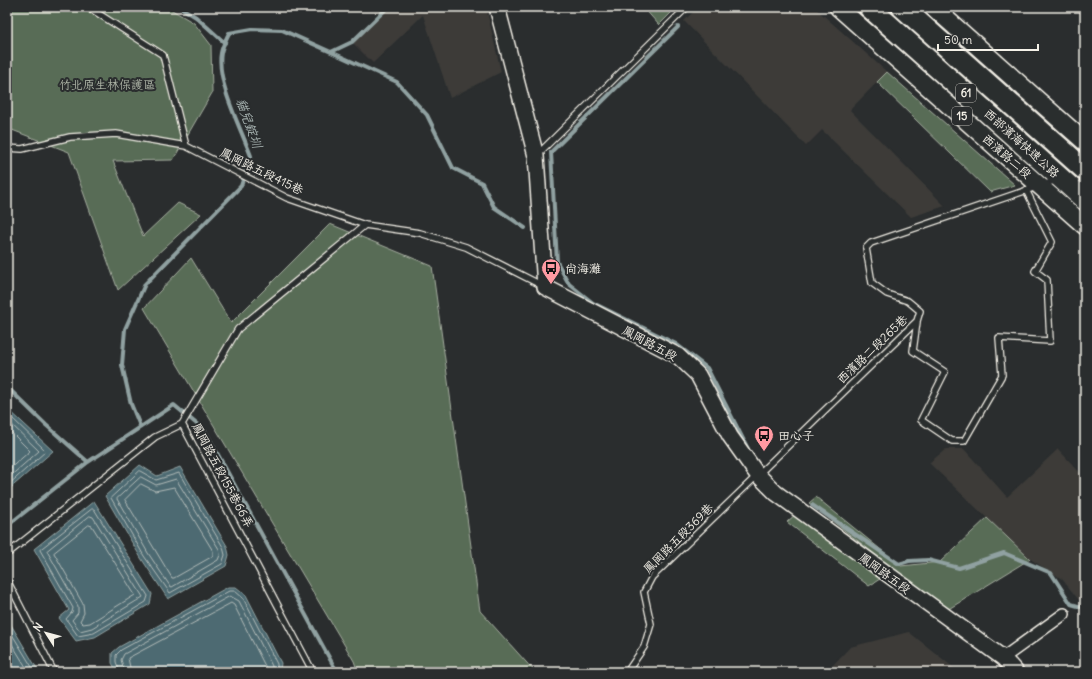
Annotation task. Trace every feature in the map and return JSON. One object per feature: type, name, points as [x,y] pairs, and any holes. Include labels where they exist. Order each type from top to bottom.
[{"type":"highway","name":"西部濱海快速公路","points":[[869,7],[1074,169]]},
{"type":"highway","name":"西部濱海快速公路","points":[[902,7],[1074,169],[1085,200]]},
{"type":"main road","name":"西濱路二段","points":[[838,7],[1033,188],[1085,226]]},
{"type":"main road","points":[[933,7],[1085,142]]},
{"type":"street","points":[[497,7],[536,156],[545,287]]},
{"type":"street","name":"鳳岡路五段","points":[[545,287],[678,356],[698,375],[730,436],[757,474],[776,493],[1003,658],[1016,672]]},
{"type":"street","points":[[1003,658],[1064,614]]},
{"type":"lane","points":[[88,7],[163,54],[186,146]]},
{"type":"lane","points":[[536,156],[686,7]]},
{"type":"lane","name":"鳳岡路五段415巷","points":[[7,148],[22,149],[70,137],[116,134],[186,146],[251,178],[287,198],[365,225],[420,233],[466,247],[545,287]]},
{"type":"lane","name":"西濱路二段265巷","points":[[757,474],[917,322],[920,311],[908,301],[887,294],[872,283],[866,248],[871,243],[1033,188],[1074,169]]},
{"type":"lane","points":[[917,322],[913,351],[945,372],[921,420],[952,441],[964,441],[1002,375],[999,338],[1050,341],[1047,280],[1035,270],[1052,242],[1033,188]]},
{"type":"lane","name":"鳳岡路五段155巷66弄","points":[[313,672],[182,424],[238,329],[365,225]]},
{"type":"lane","points":[[7,554],[155,437],[182,424]]},
{"type":"lane","name":"鳳岡路五段369巷","points":[[628,672],[644,646],[651,624],[644,592],[652,577],[757,474]]},
{"type":"lane","points":[[7,580],[54,672]]},
{"type":"shaded area","points":[[388,7],[486,7],[501,72],[450,98],[423,15],[373,63],[352,42]]},
{"type":"shaded area","points":[[698,7],[814,7],[887,72],[850,110],[945,206],[911,217],[822,130],[806,146],[684,21]]},
{"type":"shaded area","points":[[946,449],[964,449],[1007,497],[1058,449],[1085,478],[1085,602],[1078,599],[1062,579],[1030,559],[929,463]]},
{"type":"shaded area","points":[[909,632],[959,672],[838,672],[832,666],[850,647]]},
{"type":"green space","name":"竹北原生林保護區","points":[[7,7],[167,7],[194,23],[211,45],[212,93],[173,160],[113,161],[143,236],[178,203],[201,214],[118,290],[69,152],[7,128]]},
{"type":"green space","points":[[643,7],[677,7],[659,25]]},
{"type":"green space","points":[[887,72],[1015,185],[990,192],[877,82]]},
{"type":"green space","points":[[330,224],[432,266],[480,611],[535,672],[358,672],[354,661],[144,308],[191,258],[231,323]]},
{"type":"green space","points":[[816,497],[901,566],[940,562],[987,518],[1030,559],[947,610],[809,503]]},
{"type":"green space","points":[[797,513],[883,577],[869,586],[787,522]]},
{"type":"water","points":[[7,408],[53,451],[7,491]]},
{"type":"water","points":[[140,465],[157,476],[180,467],[227,546],[229,555],[226,566],[168,599],[141,558],[105,496]]},
{"type":"water","points":[[94,501],[152,594],[150,604],[95,637],[76,641],[59,618],[69,610],[34,549]]},
{"type":"water","points":[[228,587],[236,587],[246,595],[281,663],[280,672],[117,672],[112,663],[112,653],[119,647]]},
{"type":"water","points":[[7,618],[39,672],[7,672]]},
{"type":"waterway","points":[[180,7],[196,17],[225,43]]},
{"type":"waterway","name":"貓兒錠圳","points":[[140,426],[131,404],[122,365],[125,329],[145,284],[241,186],[251,156],[230,105],[222,77],[220,64],[221,53],[229,33],[252,29],[282,30],[331,52],[352,42],[388,7]]},
{"type":"waterway","points":[[678,27],[551,152],[557,262],[569,284],[593,303],[676,344],[707,368],[748,449]]},
{"type":"waterway","points":[[331,52],[397,82],[427,115],[453,168],[482,183],[494,207],[525,228]]},
{"type":"waterway","points":[[7,387],[46,425],[88,462]]},
{"type":"waterway","points":[[7,526],[88,462],[174,405],[205,431],[337,672]]},
{"type":"waterway","points":[[812,505],[899,564],[909,561],[928,560],[959,568],[1004,553],[1051,573],[1071,604],[1085,608]]},
{"type":"place","name":"尚海灘","points":[[551,285]]},
{"type":"place","name":"田心子","points":[[764,452]]}]
